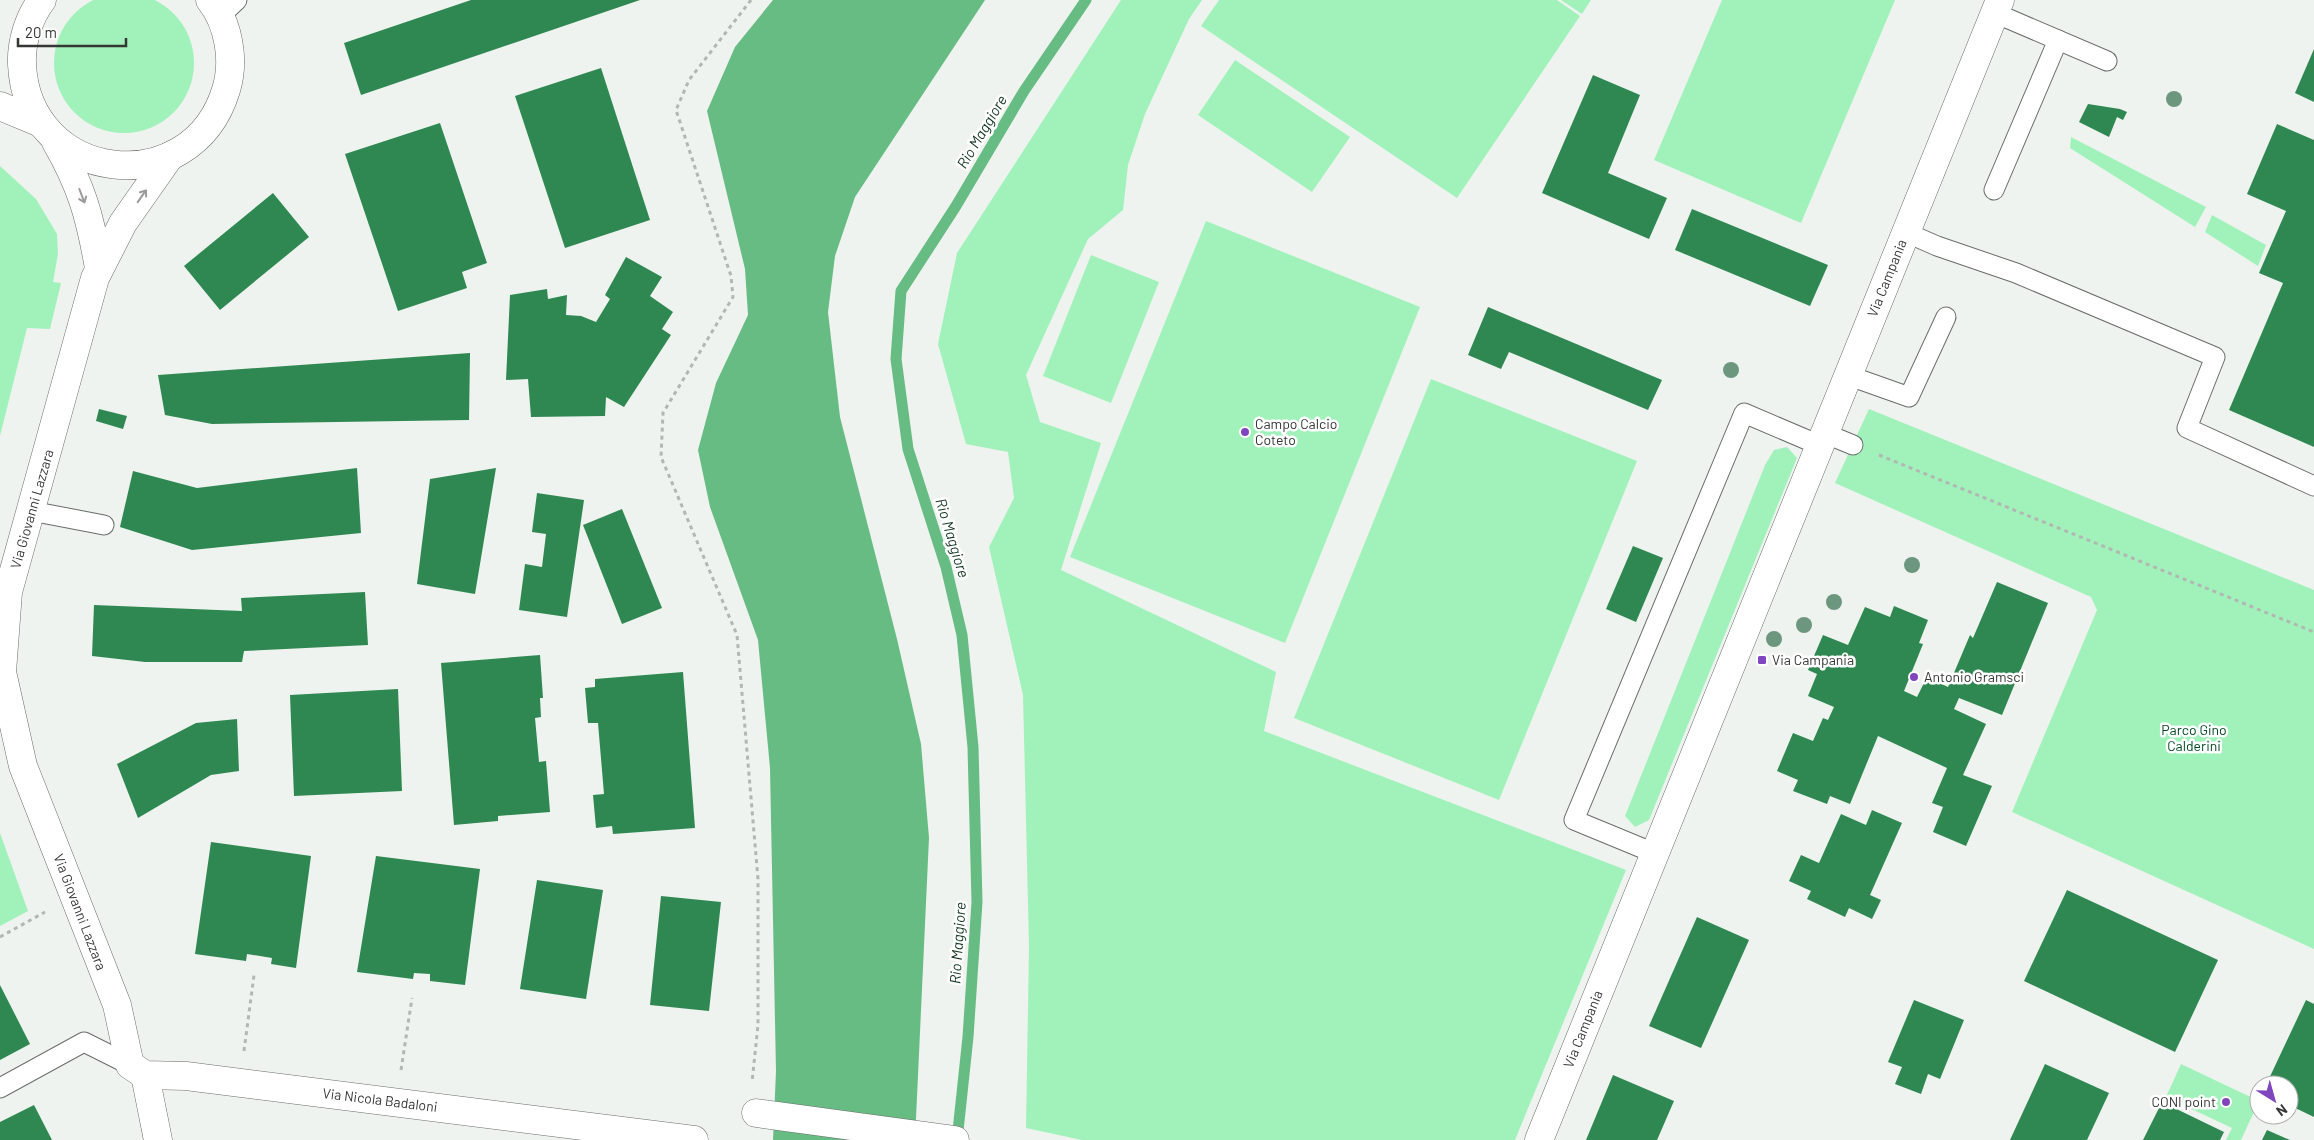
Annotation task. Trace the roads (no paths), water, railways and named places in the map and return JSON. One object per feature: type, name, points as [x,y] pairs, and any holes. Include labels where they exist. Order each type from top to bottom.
[{"type":"street","points":[[15,0],[17,44]]},
{"type":"street","points":[[17,44],[42,0]]},
{"type":"street","points":[[0,106],[47,130],[82,157],[117,166],[135,166],[170,156],[186,147],[200,135],[212,121],[221,105],[227,87],[230,51],[222,5]]},
{"type":"street","name":"Via Campania","points":[[1539,1140],[1696,747],[1737,652],[1821,439],[1997,6]]},
{"type":"street","name":"Via Giovanni Lazzara","points":[[17,44],[26,90],[47,130],[73,172],[88,210],[99,268]]},
{"type":"street","name":"Via Giovanni Lazzara","points":[[138,1070],[117,1005],[24,766],[2,672],[8,592],[99,268],[123,223],[170,156]]},
{"type":"street","points":[[138,1070],[158,1140]]},
{"type":"street","name":"Via Nicola Badaloni","points":[[138,1070],[694,1140]]},
{"type":"street","points":[[756,1113],[955,1140]]},
{"type":"lane","points":[[1997,6],[2058,40],[2107,61]]},
{"type":"lane","points":[[1994,190],[2058,40]]},
{"type":"lane","points":[[1905,232],[1937,246],[2016,273],[2215,357],[2187,428],[2314,486]]},
{"type":"lane","points":[[1847,375],[1909,397],[1946,316]]},
{"type":"lane","points":[[1654,853],[1574,820],[1744,413],[1821,439],[1853,445]]},
{"type":"lane","points":[[32,511],[104,525]]},
{"type":"lane","points":[[0,1088],[84,1042],[138,1070]]},
{"type":"waterway","name":"Rio Maggiore","points":[[957,1140],[968,1037],[977,902],[973,747],[962,635],[946,567],[908,449],[896,359],[901,291],[956,206],[1024,91],[1086,0]]},
{"type":"place","name":"Campo Calcio Coteto","points":[[1245,432]]},
{"type":"place","name":"Via Campania","points":[[1762,660]]},
{"type":"place","name":"Antonio Gramsci","points":[[1914,677]]},
{"type":"place","name":"CONI point","points":[[2226,1102]]},
{"type":"park label","name":"Parco Gino Calderini","points":[[2194,738]]}]
